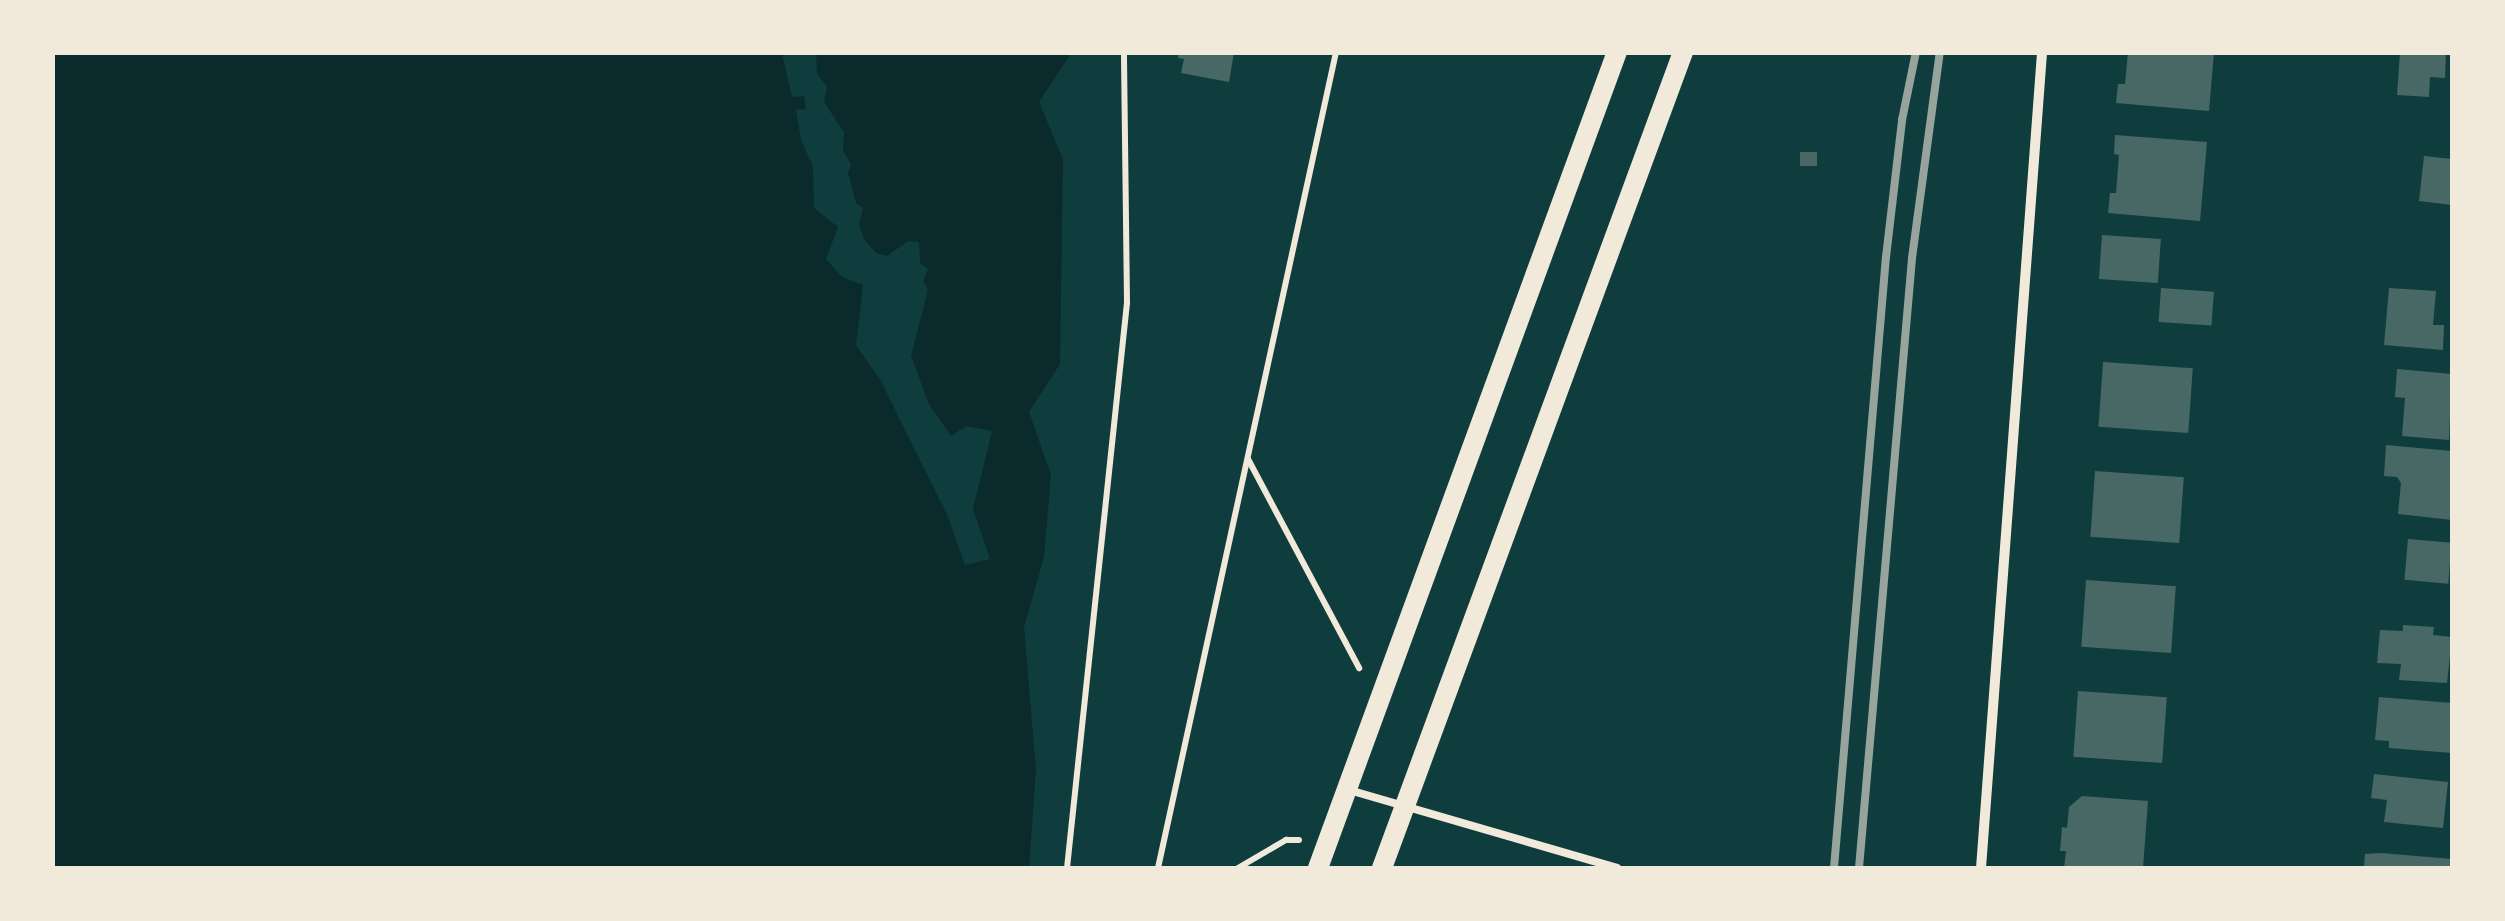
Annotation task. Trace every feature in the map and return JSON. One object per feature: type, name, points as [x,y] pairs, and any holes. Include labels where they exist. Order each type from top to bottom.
[{"type":"main road","points":[[1318,868],[1350,790],[1617,52]]},
{"type":"main road","points":[[1382,868],[1428,734],[1683,52]]},
{"type":"street","points":[[1981,868],[2042,52]]},
{"type":"lane","points":[[1350,790],[1617,868]]},
{"type":"path","points":[[1067,868],[1127,303],[1124,52]]},
{"type":"path","points":[[1158,868],[1336,52]]},
{"type":"path","points":[[1247,458],[1360,664],[1356,677]]},
{"type":"path","points":[[1238,868],[1286,840],[1298,842]]},
{"type":"water","points":[[52,53],[782,53],[792,97],[804,96],[806,109],[796,110],[801,140],[813,167],[814,208],[838,227],[826,259],[842,277],[863,285],[856,345],[881,381],[948,517],[965,565],[990,559],[973,509],[992,431],[966,426],[951,436],[929,404],[911,356],[928,290],[923,281],[928,269],[920,263],[919,242],[908,241],[887,256],[876,253],[865,240],[859,225],[863,208],[856,203],[848,173],[851,165],[843,150],[844,132],[824,102],[827,86],[817,74],[816,53],[1071,53],[1039,102],[1063,159],[1060,364],[1029,412],[1051,475],[1044,557],[1024,627],[1036,770],[1029,868],[53,868]]},
{"type":"building","points":[[1179,52],[1234,52],[1229,82],[1181,73],[1184,59],[1178,58]]},
{"type":"building","points":[[2128,52],[2214,52],[2209,111],[2116,103],[2118,84],[2125,84]]},
{"type":"building","points":[[2400,52],[2446,52],[2445,78],[2430,77],[2429,97],[2397,95]]},
{"type":"building","points":[[2115,135],[2207,142],[2200,221],[2108,213],[2110,193],[2116,193],[2119,155],[2114,154]]},
{"type":"building","points":[[1800,152],[1817,152],[1817,166],[1800,166]]},
{"type":"building","points":[[2424,156],[2452,159],[2452,205],[2419,201]]},
{"type":"building","points":[[2102,235],[2161,239],[2158,283],[2099,279]]},
{"type":"building","points":[[2161,288],[2214,292],[2211,326],[2159,322]]},
{"type":"building","points":[[2389,288],[2436,291],[2433,325],[2444,325],[2443,350],[2384,345]]},
{"type":"building","points":[[2103,362],[2193,368],[2188,433],[2098,427]]},
{"type":"building","points":[[2397,369],[2452,374],[2449,440],[2402,436],[2405,398],[2395,397]]},
{"type":"building","points":[[2386,445],[2452,451],[2452,520],[2398,514],[2401,483],[2397,477],[2384,476]]},
{"type":"building","points":[[2095,471],[2184,477],[2179,543],[2090,537]]},
{"type":"building","points":[[2408,539],[2452,543],[2448,584],[2404,580]]},
{"type":"building","points":[[2086,580],[2176,586],[2171,653],[2081,647]]},
{"type":"building","points":[[2403,625],[2434,627],[2433,635],[2452,637],[2447,683],[2399,680],[2401,664],[2377,663],[2380,630],[2403,631]]},
{"type":"building","points":[[2078,691],[2167,697],[2162,763],[2073,757]]},
{"type":"building","points":[[2379,697],[2452,703],[2452,753],[2389,748],[2389,741],[2375,740]]},
{"type":"building","points":[[2374,774],[2448,782],[2443,828],[2384,822],[2387,800],[2371,798]]},
{"type":"building","points":[[2082,796],[2148,801],[2143,868],[2064,868],[2066,851],[2060,851],[2062,827],[2067,828],[2069,807]]},
{"type":"building","points":[[2365,854],[2452,859],[2452,868],[2364,868]]},
{"type":"railway","points":[[1834,868],[1886,257],[1902,120],[1916,52]]},
{"type":"railway","points":[[1859,868],[1912,258],[1940,52]]}]
